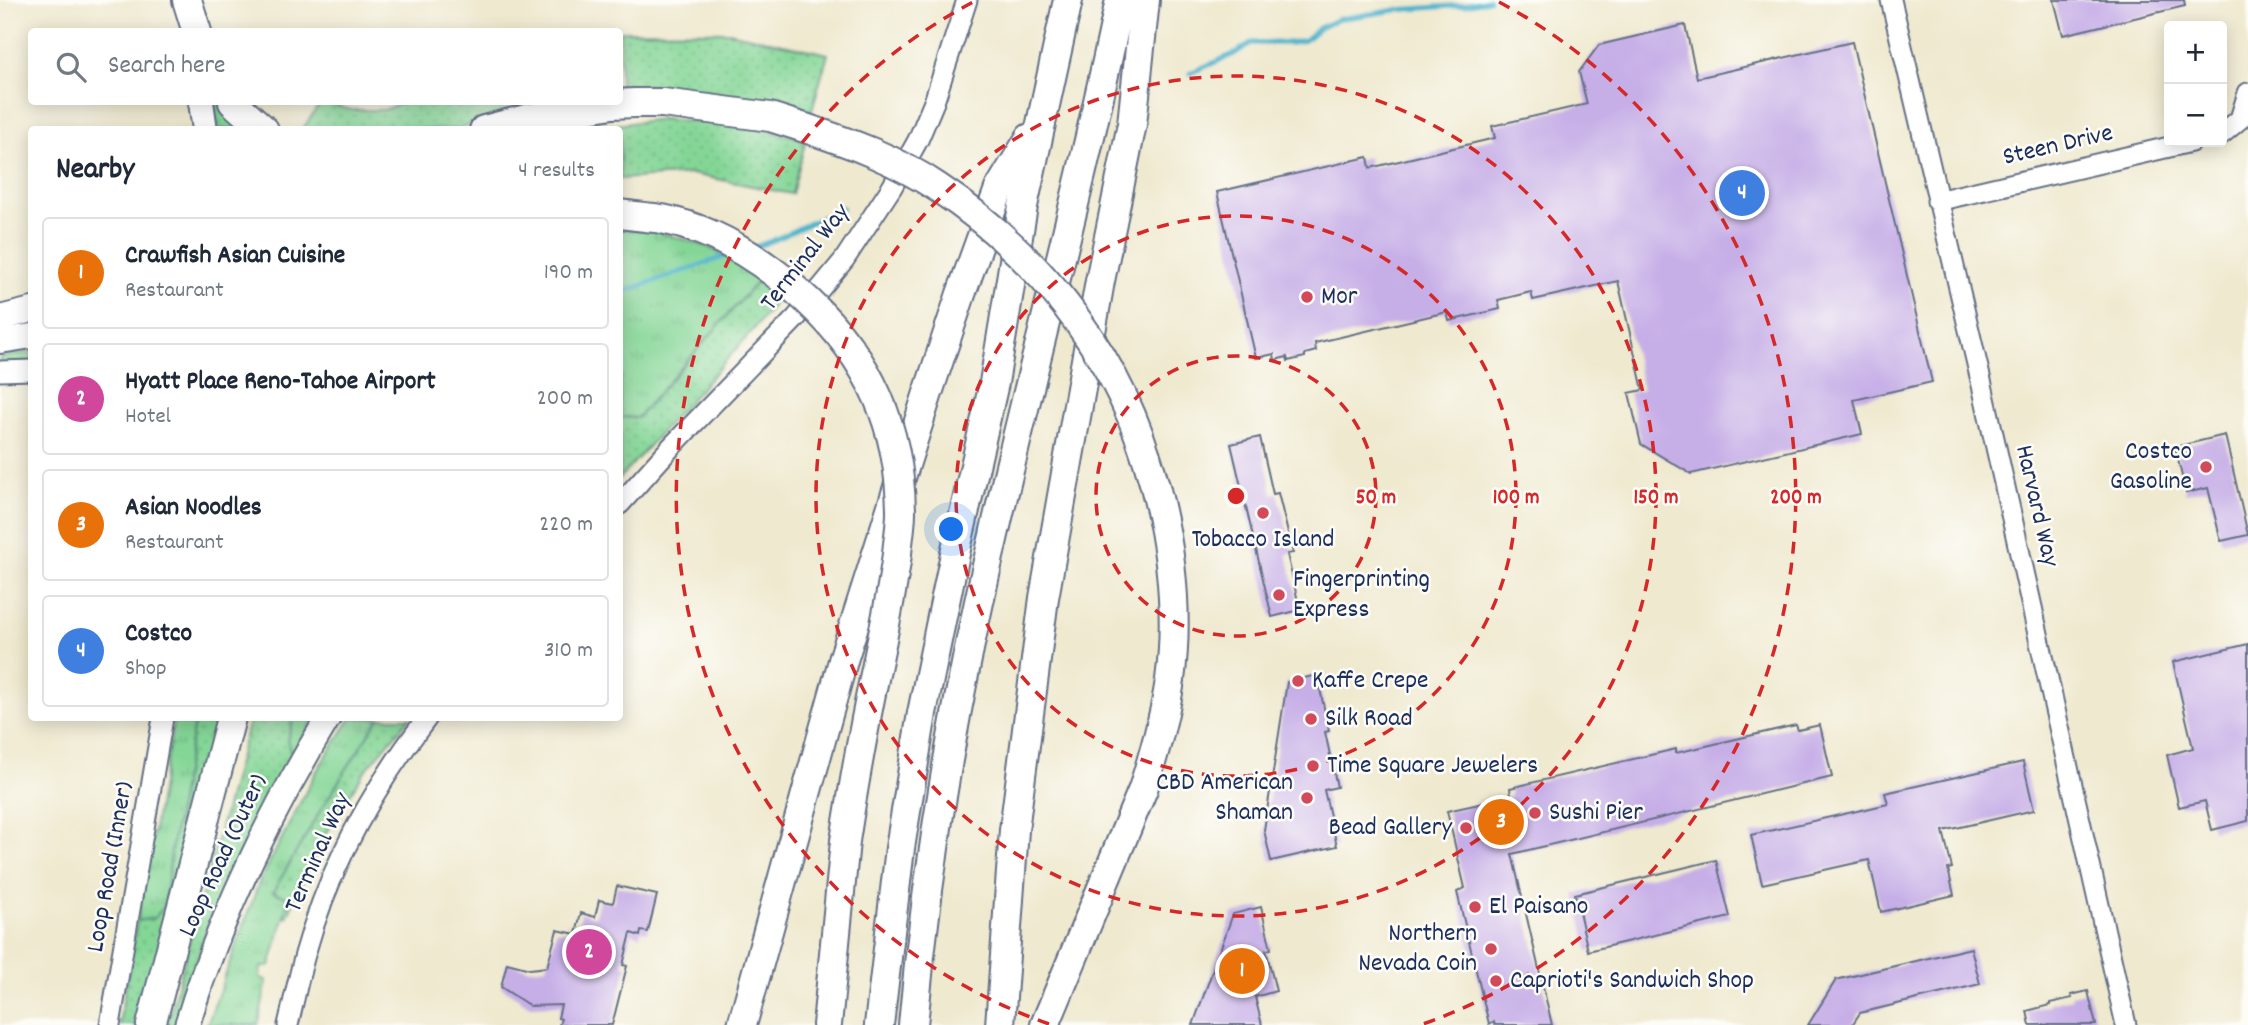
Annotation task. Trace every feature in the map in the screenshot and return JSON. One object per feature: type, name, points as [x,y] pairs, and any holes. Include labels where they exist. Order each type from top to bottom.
[{"type":"highway","points":[[186,0],[196,28]]},
{"type":"highway","points":[[879,1025],[896,874],[922,713],[994,383],[1023,206],[1068,0]]},
{"type":"highway","points":[[913,1025],[938,824],[968,653],[1120,0]]},
{"type":"highway","points":[[1000,1025],[1013,830],[1042,612],[1093,322],[1132,124],[1145,0]]},
{"type":"highway","points":[[623,104],[663,103],[770,117],[873,152],[936,186],[1001,235],[1041,276],[1078,321],[1126,404],[1146,456],[1168,548],[1173,610],[1170,680],[1152,762],[1143,789],[1045,1025]]},
{"type":"highway","points":[[236,105],[260,126]]},
{"type":"highway","points":[[501,126],[606,105]]},
{"type":"highway","points":[[525,126],[553,114]]},
{"type":"highway","points":[[742,1025],[844,657],[926,396],[999,190],[1042,117]]},
{"type":"highway","points":[[623,214],[662,219],[691,227],[726,242],[766,265],[838,331],[879,395],[890,425],[895,447],[901,513],[892,587],[861,742],[845,841],[827,1025]]},
{"type":"highway","points":[[151,1025],[230,721]]},
{"type":"main road","points":[[186,0],[190,28]]},
{"type":"main road","points":[[201,105],[204,126]]},
{"type":"main road","points":[[0,318],[28,311]]},
{"type":"main road","points":[[0,341],[28,338]]},
{"type":"main road","name":"Loop Road (Outer)","points":[[187,1025],[218,935],[254,851],[326,721]]},
{"type":"street","name":"Terminal Way","points":[[623,501],[681,436],[796,318],[844,260],[892,187],[918,139],[934,102],[967,0]]},
{"type":"street","name":"Harvard Way","points":[[1891,0],[1982,385],[2126,1025]]},
{"type":"street","points":[[2227,130],[2240,119],[2248,93]]},
{"type":"street","name":"Steen Drive","points":[[1937,201],[2169,147]]},
{"type":"street","points":[[0,371],[28,370]]},
{"type":"street","name":"Loop Road (Inner)","points":[[110,1025],[162,721]]},
{"type":"street","name":"Terminal Way","points":[[288,1025],[306,951],[321,904],[360,816],[425,721]]},
{"type":"green space","points":[[623,31],[729,32],[828,54],[811,113],[692,89],[623,87]]},
{"type":"green space","points":[[214,105],[225,105],[246,126],[218,126]]},
{"type":"green space","points":[[319,105],[352,110],[383,110],[397,105],[526,105],[467,126],[305,126]]},
{"type":"green space","points":[[661,119],[733,124],[806,139],[792,194],[692,174],[623,179],[623,126],[608,126]]},
{"type":"green space","points":[[623,229],[655,231],[706,246],[764,274],[637,418],[623,417]]},
{"type":"green space","points":[[764,274],[785,291],[623,475],[623,417],[637,418]]},
{"type":"green space","points":[[28,352],[28,363],[0,365],[0,357]]},
{"type":"green space","points":[[173,721],[194,721],[172,846],[165,904],[155,918],[137,922]]},
{"type":"green space","points":[[194,721],[224,721],[144,1025],[119,1025],[137,921],[155,918],[165,904],[172,846]]},
{"type":"green space","points":[[249,721],[293,721],[287,740],[290,751],[294,753],[246,841],[215,909],[177,1025],[167,1025]]},
{"type":"green space","points":[[293,721],[313,721],[294,752],[290,751],[287,740]]},
{"type":"green space","points":[[349,721],[377,721],[273,892],[290,898],[270,966],[261,967],[260,977],[267,981],[258,1025],[207,1025],[259,883],[316,772]]},
{"type":"green space","points":[[377,721],[407,721],[364,772],[321,841],[287,917],[284,917],[289,898],[273,892]]},
{"type":"building","points":[[2054,0],[2184,0],[2185,6],[2063,35]]},
{"type":"building","points":[[1685,25],[1697,78],[1852,42],[1932,382],[1854,400],[1862,434],[1691,474],[1641,444],[1629,393],[1643,390],[1618,281],[1533,300],[1531,292],[1498,300],[1500,309],[1449,321],[1447,312],[1315,343],[1316,351],[1288,361],[1287,357],[1275,360],[1274,354],[1256,358],[1217,192],[1368,157],[1370,168],[1495,138],[1492,126],[1587,104],[1579,72],[1599,45]]},
{"type":"building","name":"Costco Gasoline","points":[[2225,435],[2248,535],[2221,541],[2208,488],[2186,493],[2175,447]]},
{"type":"building","points":[[1260,437],[1273,494],[1278,493],[1293,553],[1287,554],[1300,610],[1272,617],[1231,444]]},
{"type":"building","points":[[2248,644],[2248,821],[2212,830],[2205,801],[2179,807],[2167,755],[2193,748],[2173,662]]},
{"type":"building","points":[[1317,675],[1329,731],[1325,732],[1337,787],[1324,790],[1337,846],[1271,861],[1264,830],[1287,682]]},
{"type":"building","points":[[1796,725],[1798,730],[1820,725],[1832,777],[1512,854],[1552,1025],[1489,1024],[1457,892],[1465,888],[1447,811],[1511,797],[1510,788],[1676,749],[1676,753]]},
{"type":"building","points":[[2023,762],[2034,810],[1943,831],[1952,868],[1948,869],[1954,895],[1881,912],[1869,860],[1762,884],[1751,835],[1888,804],[1885,793]]},
{"type":"building","points":[[1716,860],[1730,917],[1588,951],[1575,894]]},
{"type":"building","points":[[617,886],[657,895],[648,932],[641,931],[640,936],[631,933],[623,965],[627,966],[612,1025],[559,1025],[561,1005],[530,1006],[501,987],[507,963],[530,969],[547,967],[557,930],[576,934],[581,913],[595,917],[599,900],[613,903]]},
{"type":"building","points":[[1261,907],[1271,949],[1266,950],[1276,991],[1255,997],[1262,1025],[1193,1025],[1233,914]]},
{"type":"building","points":[[1971,948],[1980,984],[1860,1013],[1852,1025],[1808,1025],[1836,980]]},
{"type":"building","points":[[2088,991],[2096,1025],[2030,1025],[2027,1011]]},
{"type":"waterway","points":[[1190,73],[1234,54],[1251,43],[1291,43],[1305,40],[1319,28],[1339,19],[1489,0]]},
{"type":"waterway","points":[[755,247],[842,208]]},
{"type":"waterway","points":[[623,292],[729,255]]},
{"type":"place","name":"Costco","points":[[1742,193]]},
{"type":"place","name":"Mor","points":[[1307,297]]},
{"type":"place","name":"Costco Gasoline","points":[[2206,467]]},
{"type":"place","name":"Tobacco Island","points":[[1263,513]]},
{"type":"place","name":"Fingerprinting Express","points":[[1279,595]]},
{"type":"place","name":"Kaffe Crepe","points":[[1298,681]]},
{"type":"place","name":"Silk Road","points":[[1311,719]]},
{"type":"place","name":"Time Square Jewelers","points":[[1313,766]]},
{"type":"place","name":"CBD American Shaman","points":[[1307,798]]},
{"type":"place","name":"Sushi Pier","points":[[1535,813]]},
{"type":"place","name":"Asian Noodles","points":[[1501,822]]},
{"type":"place","name":"Bead Gallery","points":[[1466,828]]},
{"type":"place","name":"El Paisano","points":[[1475,907]]},
{"type":"place","name":"Northern Nevada Coin","points":[[1491,949]]},
{"type":"place","name":"Hyatt Place Reno-Tahoe Airport","points":[[589,952]]},
{"type":"place","name":"Crawfish Asian Cuisine","points":[[1242,971]]},
{"type":"place","name":"Caprioti's Sandwich Shop","points":[[1496,981]]}]
